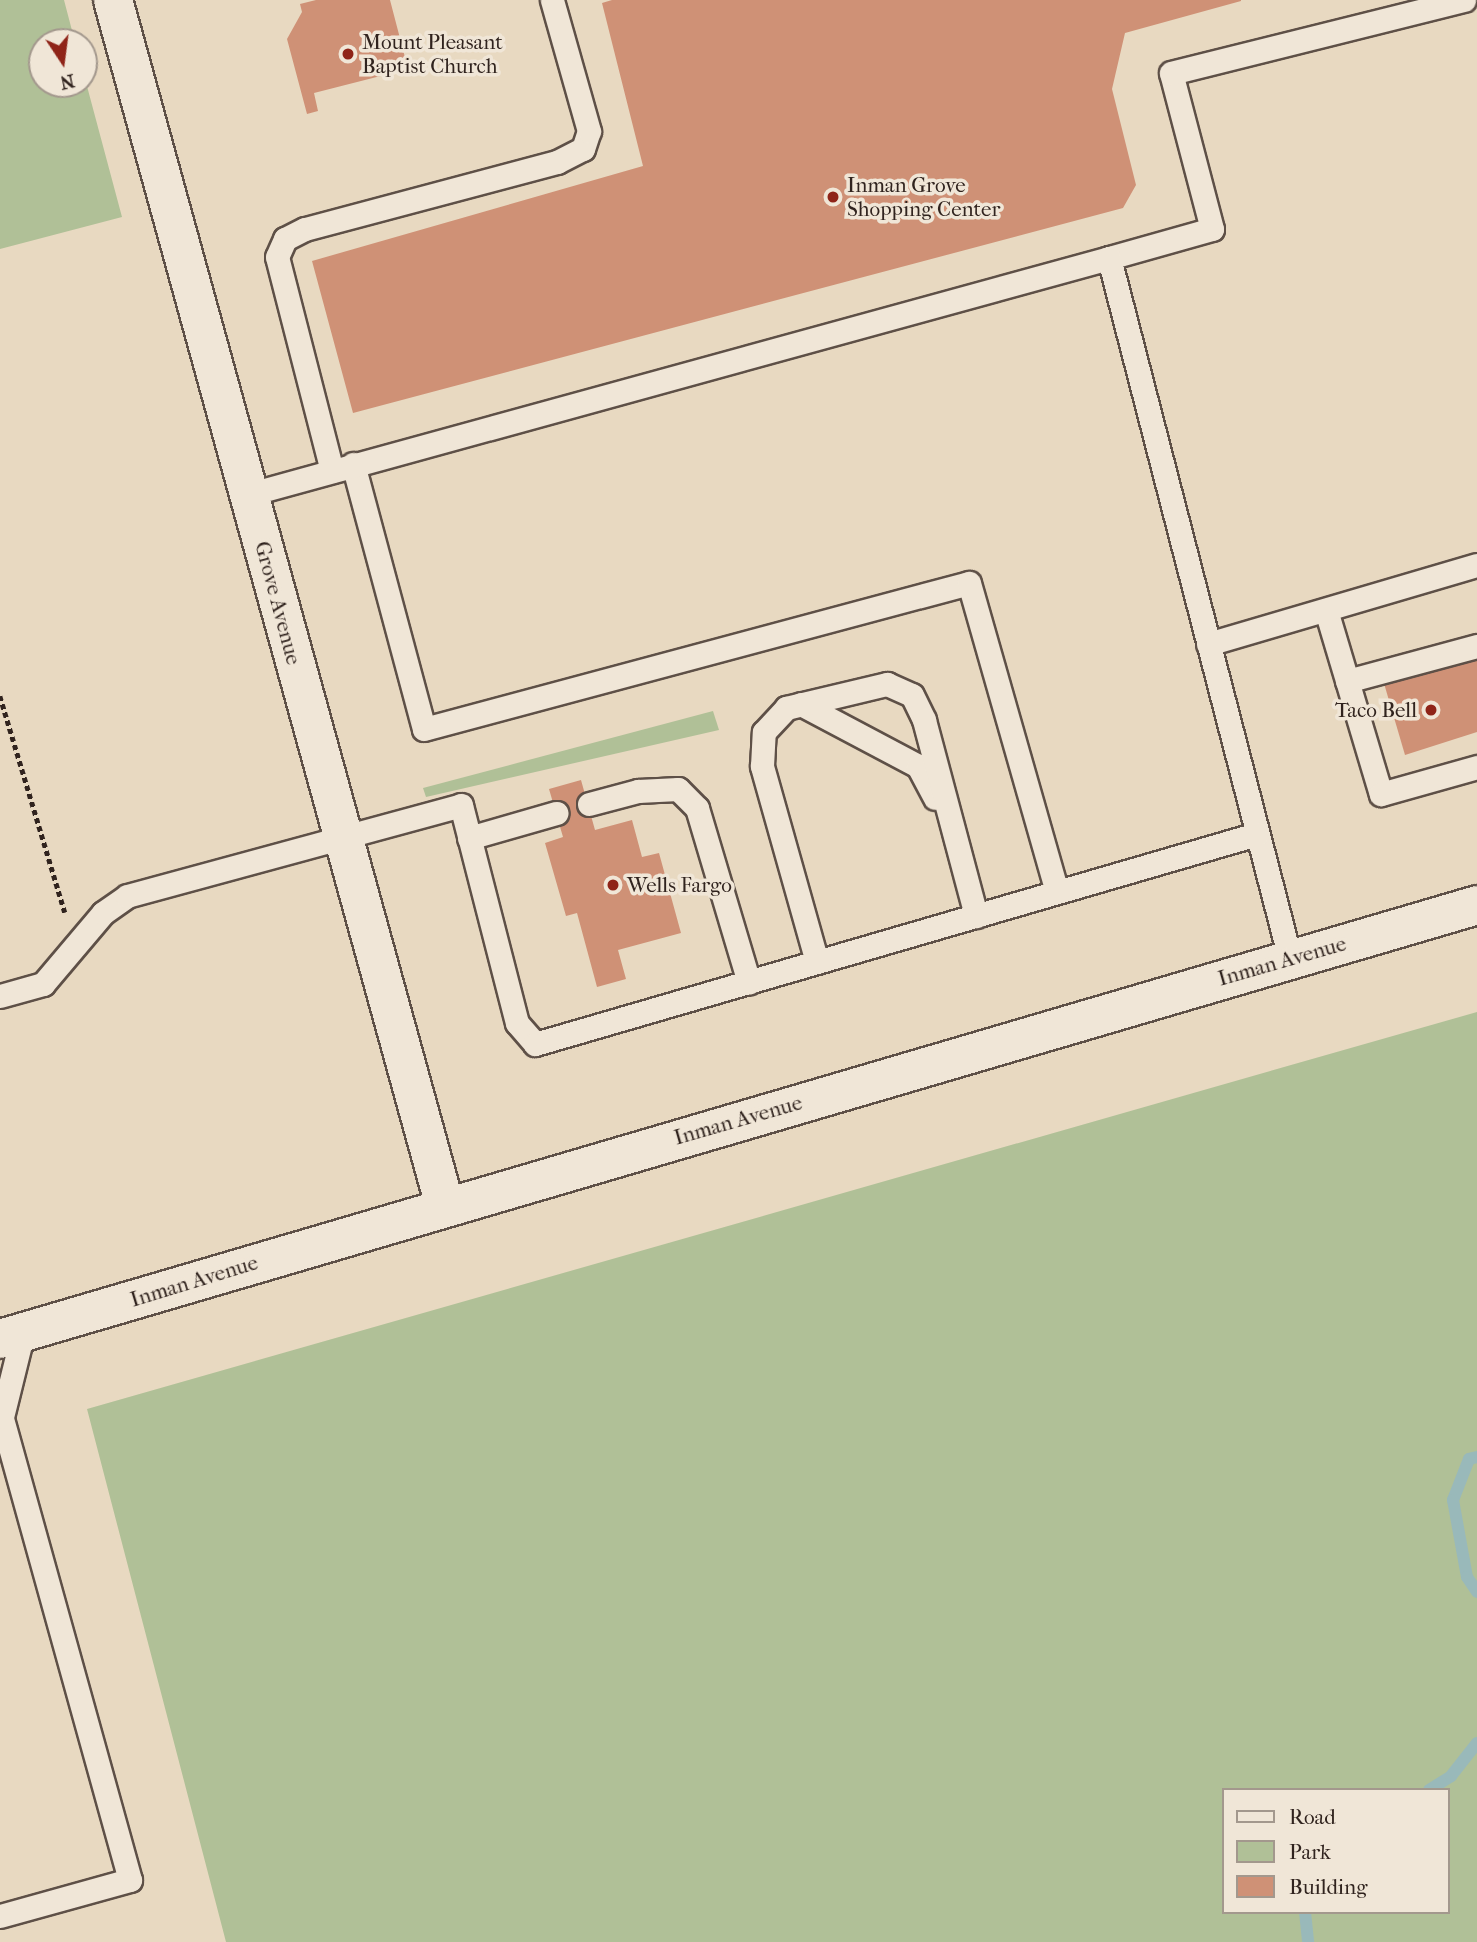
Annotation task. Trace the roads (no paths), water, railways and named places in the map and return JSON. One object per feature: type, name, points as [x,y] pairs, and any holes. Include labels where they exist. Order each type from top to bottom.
[{"type":"main road","name":"Grove Avenue","points":[[113,0],[445,1206]]},
{"type":"main road","name":"Inman Avenue","points":[[12,1336],[445,1206],[1477,905]]},
{"type":"lane","points":[[552,0],[589,131],[583,149],[557,162],[304,229],[285,239],[277,257],[424,729],[969,583],[1057,892]]},
{"type":"lane","points":[[250,494],[1212,229],[1171,73],[1464,0]]},
{"type":"lane","points":[[1109,258],[1290,959]]},
{"type":"lane","points":[[1208,644],[1477,565]]},
{"type":"lane","points":[[1326,610],[1381,794],[1477,767]]},
{"type":"lane","points":[[1347,681],[1477,646]]},
{"type":"lane","points":[[817,962],[762,766],[764,732],[786,708],[887,684],[912,695],[924,720],[976,916]]},
{"type":"lane","points":[[801,704],[918,766],[955,834]]},
{"type":"lane","points":[[589,804],[638,791],[678,789],[697,808],[749,982]]},
{"type":"lane","points":[[0,996],[44,984],[74,943],[103,913],[127,896],[461,805],[517,1023],[535,1044],[1257,834]]},
{"type":"lane","points":[[469,838],[556,813]]},
{"type":"lane","points":[[0,1916],[130,1880],[2,1417],[12,1336]]},
{"type":"waterway","points":[[1477,1457],[1469,1459],[1453,1500],[1467,1577],[1477,1592]]},
{"type":"waterway","points":[[1432,1788],[1451,1776],[1477,1743]]},
{"type":"waterway","points":[[1305,1914],[1308,1942]]},
{"type":"place","name":"Mount Pleasant Baptist Church","points":[[348,54]]},
{"type":"place","name":"Inman Grove Shopping Center","points":[[833,197]]},
{"type":"place","name":"Taco Bell","points":[[1431,710]]},
{"type":"place","name":"Wells Fargo","points":[[613,885]]}]
